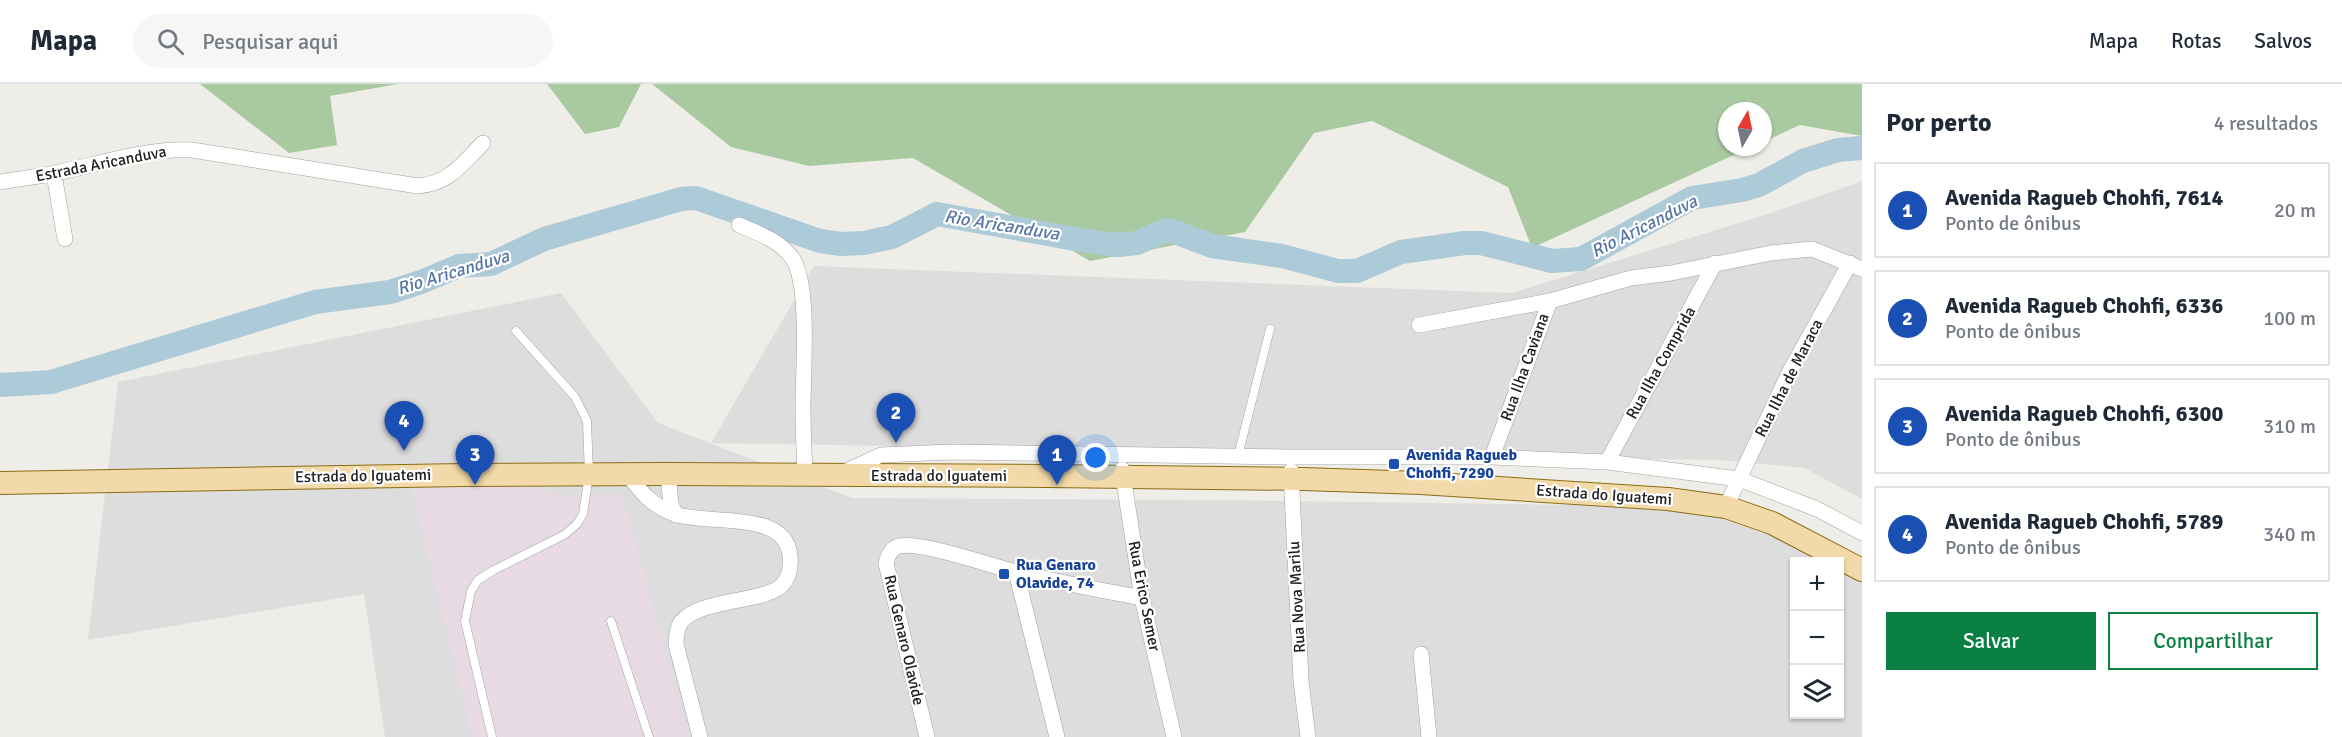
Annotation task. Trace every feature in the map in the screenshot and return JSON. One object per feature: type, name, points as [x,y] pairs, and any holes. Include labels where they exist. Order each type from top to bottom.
[{"type":"main road","name":"Estrada do Iguatemi","points":[[0,483],[627,474],[1124,478],[1291,468],[1421,483],[1586,492],[1726,507],[1772,523],[1862,570]]},
{"type":"street","name":"Estrada Aricanduva","points":[[0,182],[54,174],[148,152],[192,150],[418,186],[434,184],[446,179],[483,143]]},
{"type":"street","points":[[54,174],[65,239]]},
{"type":"street","points":[[739,225],[781,247],[798,269],[803,318],[805,475]]},
{"type":"street","points":[[1550,301],[1605,284],[1771,253],[1818,250],[1856,266]]},
{"type":"street","name":"Rua Ilha Comprida","points":[[1607,462],[1715,263]]},
{"type":"street","name":"Rua Ilha de Maraca","points":[[1726,507],[1790,371],[1856,266]]},
{"type":"street","name":"Rua Ilha Caviana","points":[[1419,325],[1550,301]]},
{"type":"street","name":"Rua Ilha Caviana","points":[[1492,458],[1550,301]]},
{"type":"street","points":[[837,475],[881,455],[902,453],[1238,456],[1291,468],[1492,458],[1607,462],[1739,479],[1817,509],[1862,532]]},
{"type":"street","name":"Rua Erico Semer","points":[[1119,455],[1142,598],[1174,737]]},
{"type":"street","name":"Rua Nova Marilu","points":[[1291,468],[1301,681],[1308,737]]},
{"type":"street","points":[[627,474],[646,498],[659,508],[696,520],[763,525],[782,535],[788,543],[790,554],[788,577],[776,590],[692,613],[681,622],[676,644],[700,737]]},
{"type":"street","points":[[668,474],[671,504],[676,515]]},
{"type":"street","name":"Rua Genaro Olavide","points":[[927,737],[886,562],[892,549],[910,545],[1016,572],[1142,598]]},
{"type":"street","points":[[1016,572],[1057,737]]},
{"type":"street","points":[[1421,654],[1429,737]]},
{"type":"lane","points":[[1238,456],[1270,329]]},
{"type":"lane","points":[[492,737],[465,621],[471,591],[478,580],[564,535],[578,524],[583,514],[589,475],[587,421],[575,397],[516,332]]},
{"type":"lane","points":[[611,621],[649,737]]},
{"type":"shaded area","points":[[1862,181],[1862,499],[1804,468],[1718,460],[711,443],[814,266],[1512,293],[1771,213]]},
{"type":"shaded area","points":[[561,293],[658,423],[852,498],[1726,507],[1836,557],[1790,557],[1790,719],[1844,719],[1844,561],[1862,569],[1862,737],[385,737],[364,594],[88,640],[118,382]]},
{"type":"shaded area","points":[[531,486],[555,495],[622,494],[689,737],[472,737],[412,488]]},
{"type":"green space","points":[[200,84],[398,84],[330,96],[337,145],[289,153]]},
{"type":"green space","points":[[547,84],[641,84],[619,127],[585,134]]},
{"type":"green space","points":[[652,84],[1862,84],[1862,136],[1800,125],[1772,138],[1772,102],[1718,102],[1718,156],[1731,156],[1532,248],[1508,187],[1372,121],[1314,133],[1245,232],[1090,261],[913,158],[809,166],[731,147]]},
{"type":"waterway","name":"Rio Aricanduva","points":[[0,385],[51,382],[315,302],[390,292],[459,266],[491,264],[544,239],[681,199],[696,198],[820,241],[841,244],[864,243],[892,237],[937,214],[1119,245],[1137,243],[1166,230],[1212,246],[1282,256],[1338,271],[1357,271],[1401,252],[1465,243],[1481,243],[1552,261],[1581,259],[1692,198],[1742,190],[1759,185],[1803,161],[1838,150],[1862,148]]},
{"type":"place","name":"Avenida Ragueb Chohfi, 6336","points":[[896,443]]},
{"type":"place","name":"Avenida Ragueb Chohfi, 5789","points":[[404,451]]},
{"type":"place","name":"Avenida Ragueb Chohfi, 7290","points":[[1394,464]]},
{"type":"place","name":"Avenida Ragueb Chohfi, 6300","points":[[475,485]]},
{"type":"place","name":"Avenida Ragueb Chohfi, 7614","points":[[1057,485]]},
{"type":"place","name":"Rua Genaro Olavide, 74","points":[[1004,574]]}]
